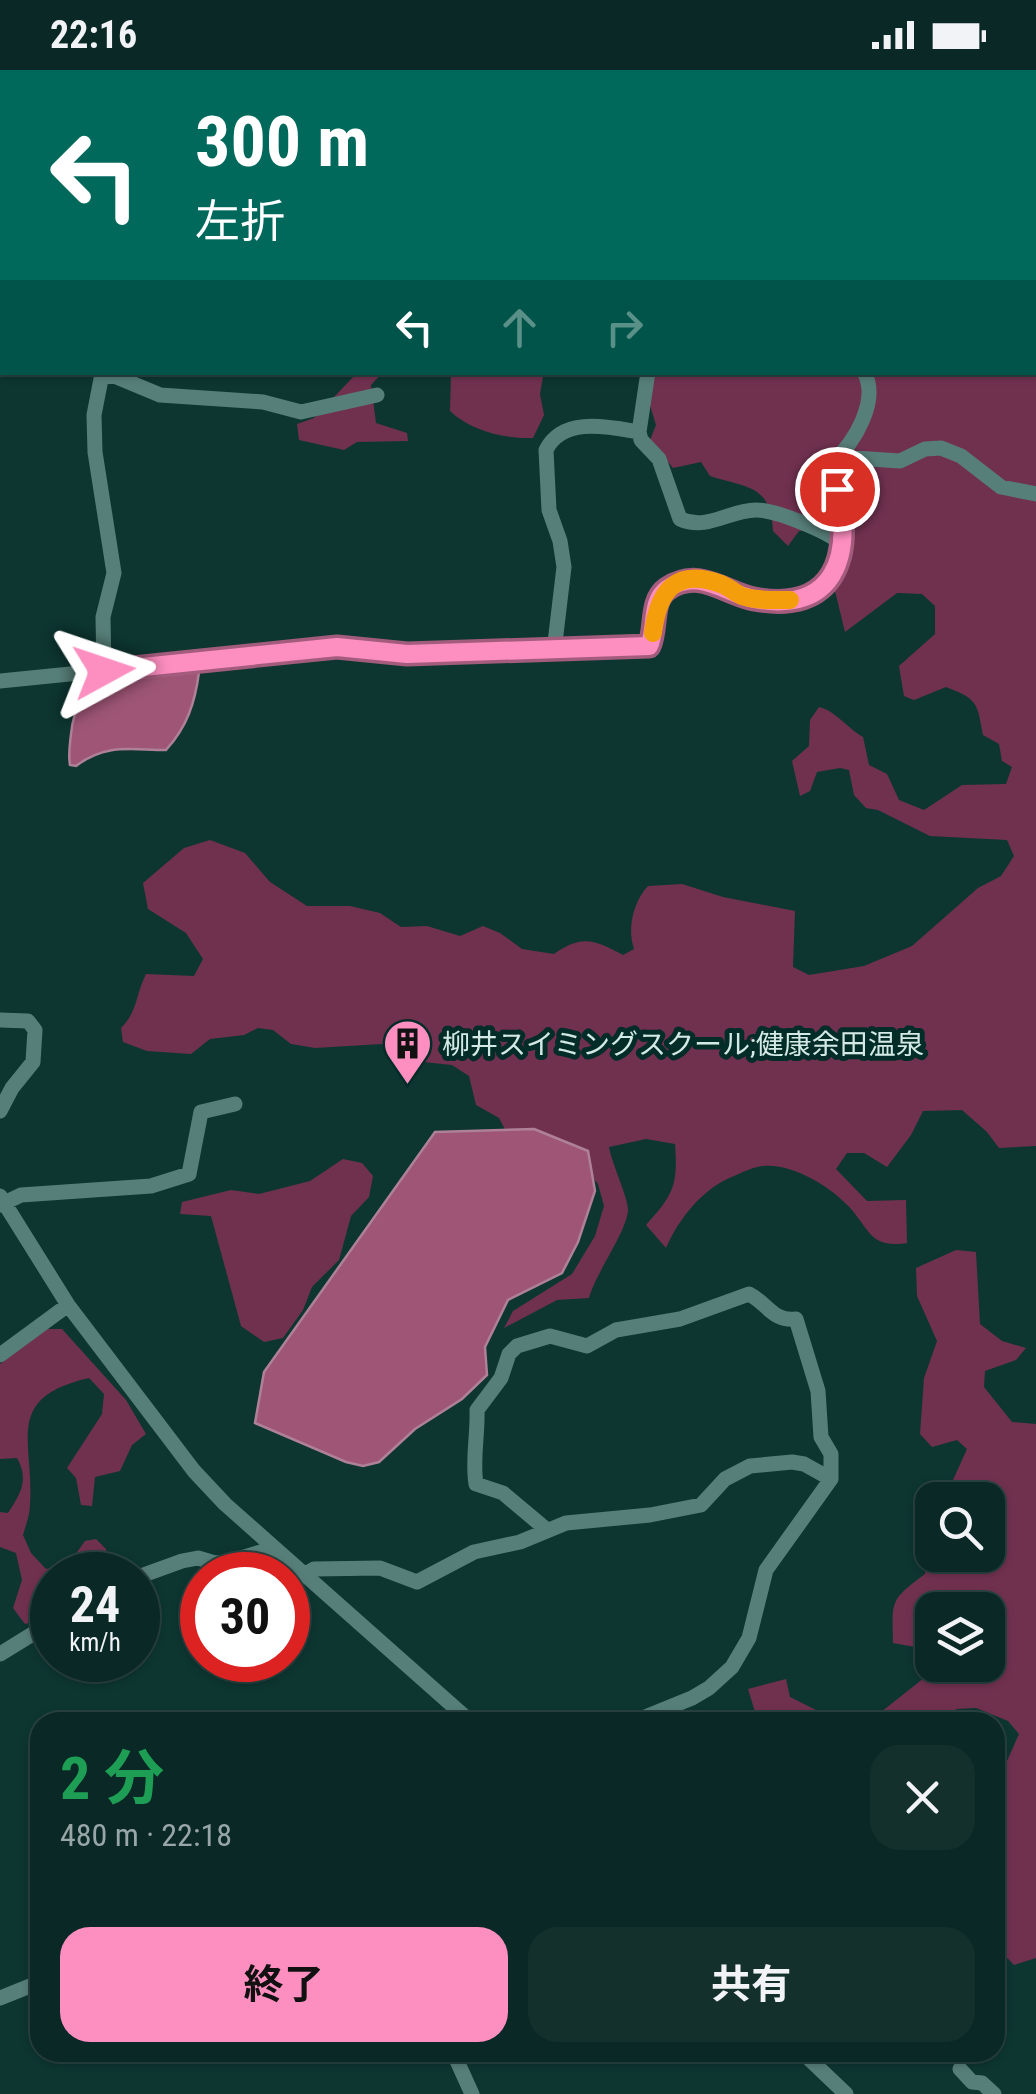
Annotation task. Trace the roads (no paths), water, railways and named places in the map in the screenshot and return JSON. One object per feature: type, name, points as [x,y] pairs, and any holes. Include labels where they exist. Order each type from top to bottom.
[{"type":"street","points":[[104,671],[103,617],[114,558],[95,452],[94,415],[98,388],[105,375]]},
{"type":"street","points":[[111,375],[160,395],[263,402],[301,412],[377,395]]},
{"type":"street","points":[[648,375],[638,432],[659,459],[680,519],[708,523],[757,510],[817,527],[843,545]]},
{"type":"street","points":[[0,682],[337,647],[390,653],[649,646],[660,597],[667,589],[684,582],[722,584],[756,599],[798,600],[832,579],[838,568],[844,518],[832,463],[851,444],[866,413],[869,381],[866,375]]},
{"type":"street","points":[[554,651],[564,566],[549,510],[546,450],[550,442],[592,424],[638,432]]},
{"type":"street","points":[[839,456],[900,461],[925,449],[941,448],[961,456],[991,483],[1036,494]]},
{"type":"street","points":[[0,1020],[28,1021],[35,1030],[36,1045],[30,1069],[12,1088],[0,1111]]},
{"type":"street","points":[[235,1104],[201,1112],[189,1174],[151,1186],[79,1188],[1,1201],[68,1305],[194,1470],[278,1552]]},
{"type":"street","points":[[547,1530],[503,1493],[476,1484],[477,1410],[501,1378],[509,1354],[517,1346],[550,1336],[587,1346],[616,1330],[680,1319],[749,1294],[776,1316],[796,1319],[818,1391],[821,1436],[831,1454],[832,1478],[766,1570],[748,1638],[732,1667],[692,1698],[658,1712]]},
{"type":"street","points":[[0,1355],[68,1305]]},
{"type":"street","points":[[310,1571],[380,1568],[418,1582],[474,1552],[520,1542],[547,1530],[593,1518],[701,1505],[725,1479],[750,1466],[792,1462],[832,1478]]},
{"type":"street","points":[[160,1569],[198,1558],[230,1562],[273,1548]]},
{"type":"street","points":[[310,1578],[460,1712]]},
{"type":"street","points":[[0,1654],[30,1636]]},
{"type":"street","points":[[0,1998],[30,1986]]},
{"type":"street","points":[[458,2062],[472,2094]]},
{"type":"street","points":[[812,2062],[846,2094]]},
{"type":"street","points":[[960,2070],[994,2094]]},
{"type":"place","name":"柳井スイミングスクール;健康余田温泉","points":[[407,1086]]}]
